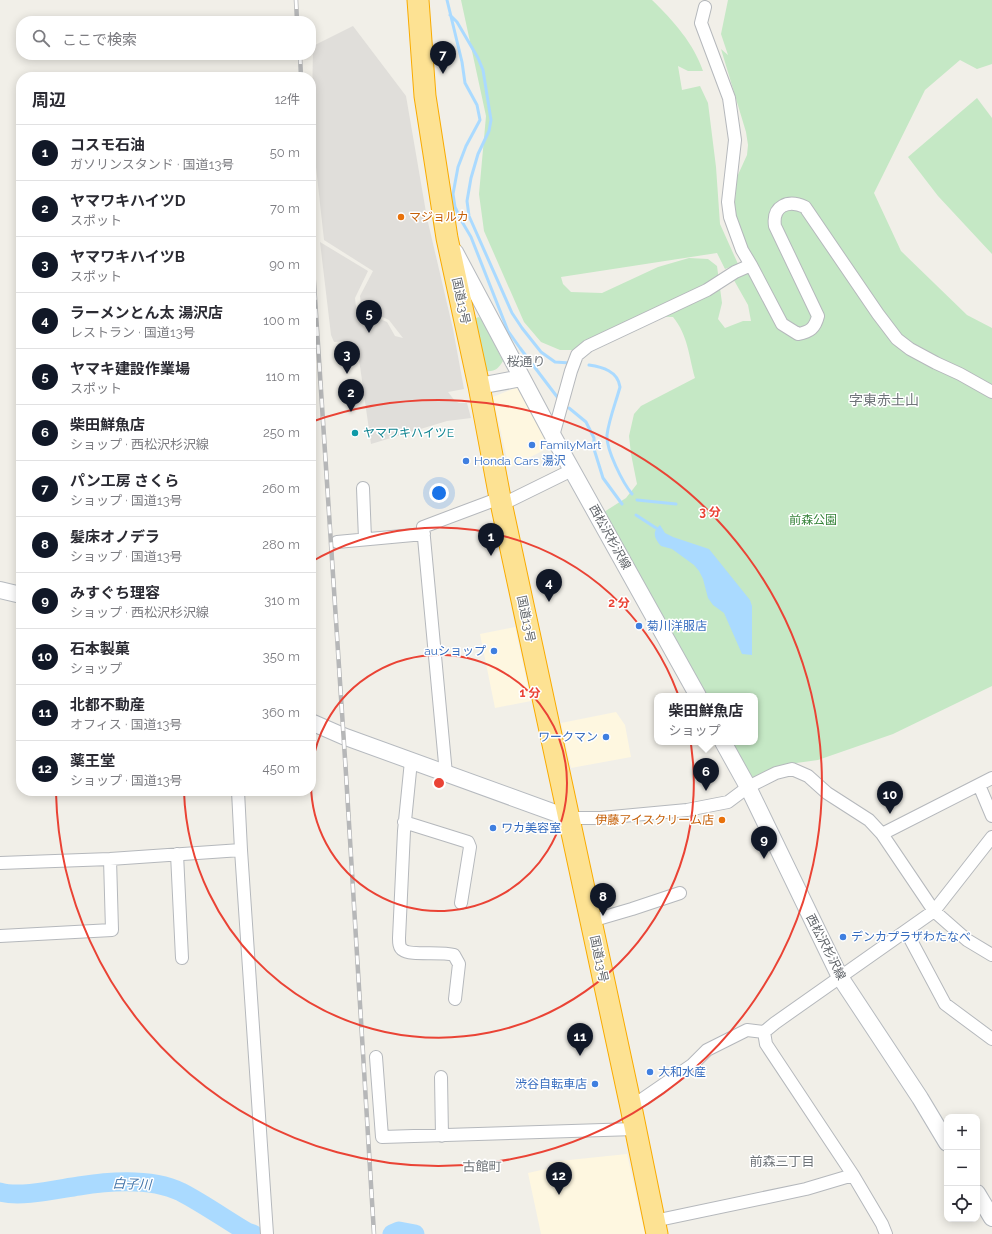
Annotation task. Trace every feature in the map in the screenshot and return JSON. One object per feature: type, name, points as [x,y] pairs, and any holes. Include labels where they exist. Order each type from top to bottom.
[{"type":"highway","name":"国道13号","points":[[418,0],[425,96],[448,238],[479,386],[500,501],[656,1228]]},
{"type":"main road","name":"西松沢杉沢線","points":[[448,238],[553,436],[696,693]]},
{"type":"main road","points":[[479,386],[522,378]]},
{"type":"main road","points":[[0,590],[16,594]]},
{"type":"main road","points":[[316,724],[342,736],[569,818]]},
{"type":"main road","name":"西松沢杉沢線","points":[[725,745],[748,788],[840,977],[920,1098],[944,1138]]},
{"type":"main road","points":[[980,1198],[992,1218]]},
{"type":"street","points":[[705,7],[701,23],[729,98],[734,140],[728,202],[730,217],[742,250],[782,324],[798,334],[808,332],[816,323],[818,316],[775,226],[773,218],[778,209],[788,204],[798,204],[805,208],[897,339],[910,349],[936,364],[960,374],[992,392]]},
{"type":"street","points":[[553,436],[577,355],[588,346],[707,290],[735,272],[751,265]]},
{"type":"street","points":[[446,774],[423,527],[500,501],[572,470]]},
{"type":"street","points":[[363,488],[365,539]]},
{"type":"street","points":[[337,542],[424,534]]},
{"type":"street","points":[[411,761],[404,822],[399,938],[400,946],[402,950],[408,953],[447,953],[454,955],[459,964],[455,999]]},
{"type":"street","points":[[569,818],[601,818],[687,810],[728,802],[748,788],[776,773],[792,769],[808,776],[827,793],[869,820],[882,834],[934,911],[967,940],[992,956]]},
{"type":"street","points":[[882,834],[992,778]]},
{"type":"street","points":[[979,785],[992,816]]},
{"type":"street","points":[[238,796],[267,1234]]},
{"type":"street","points":[[404,822],[468,842],[470,847],[461,902]]},
{"type":"street","points":[[631,1107],[692,1065],[707,1050],[747,1030],[764,1032],[934,911],[992,837]]},
{"type":"street","points":[[0,860],[110,859],[241,850]]},
{"type":"street","points":[[177,854],[182,958]]},
{"type":"street","points":[[0,936],[112,930],[110,859]]},
{"type":"street","points":[[591,921],[680,893]]},
{"type":"street","points":[[906,931],[945,1004],[992,1040]]},
{"type":"street","points":[[764,1032],[766,1044],[853,1175],[884,1229]]},
{"type":"street","points":[[376,1057],[382,1137],[635,1129]]},
{"type":"street","points":[[441,1077],[442,1136]]},
{"type":"street","points":[[656,1228],[806,1189],[853,1175]]},
{"type":"shaded area","points":[[353,26],[406,96],[427,218],[453,329],[464,389],[448,392],[455,401],[459,403],[467,403],[471,418],[447,421],[371,444],[357,345],[349,341],[334,342],[331,335],[320,242],[368,271],[355,298],[356,307],[359,310],[387,322],[395,336],[403,338],[389,320],[367,310],[361,304],[360,296],[373,271],[324,240],[316,167],[316,72],[313,72],[313,60],[316,60],[316,44]]},
{"type":"shaded area","points":[[520,386],[552,446],[509,468],[493,397]]},
{"type":"shaded area","points":[[515,627],[531,701],[495,708],[480,634]]},
{"type":"shaded area","points":[[616,712],[625,725],[631,757],[571,768],[561,723]]},
{"type":"shaded area","points":[[627,1154],[645,1234],[541,1234],[528,1173],[550,1168],[550,1162]]},
{"type":"green space","name":"前森公園","points":[[461,0],[652,0],[682,33],[694,51],[703,71],[688,71],[678,66],[682,90],[700,86],[708,103],[716,167],[720,224],[738,264],[725,269],[717,253],[561,277],[563,284],[571,292],[602,293],[658,267],[689,258],[708,259],[717,266],[722,303],[718,319],[725,328],[743,321],[751,321],[748,305],[731,275],[755,263],[735,223],[737,177],[747,155],[748,145],[746,132],[721,49],[728,55],[721,34],[728,0],[992,0],[992,64],[977,69],[960,60],[925,90],[874,193],[901,251],[967,315],[992,328],[992,686],[893,734],[818,760],[789,764],[750,782],[732,745],[758,745],[758,693],[703,693],[604,512],[626,498],[637,484],[629,436],[634,414],[641,406],[695,378],[682,331],[673,317],[640,316],[578,350],[560,350],[541,342],[524,322],[484,231],[479,194],[486,116]]},
{"type":"green space","points":[[977,98],[992,118],[992,254],[938,196],[908,157]]},
{"type":"green space","points":[[479,317],[503,361],[498,368],[491,371],[485,371],[473,322]]},
{"type":"water","points":[[660,525],[665,533],[673,537],[709,549],[750,600],[752,606],[752,655],[742,654],[724,613],[713,605],[708,598],[703,579],[694,565],[672,549],[661,546],[655,536],[656,530]]},
{"type":"waterway","points":[[447,0],[462,62],[465,83],[477,105],[480,120],[466,146],[458,167],[453,194],[455,207],[471,237],[508,331],[558,398]]},
{"type":"waterway","points":[[450,15],[457,22],[478,58],[483,70],[491,120],[489,131],[478,154],[471,178],[467,201],[469,216],[512,313],[522,328],[541,352],[555,362],[570,363]]},
{"type":"waterway","points":[[589,365],[609,371],[619,382],[620,387],[609,423],[607,441],[616,466],[632,494]]},
{"type":"waterway","points":[[569,408],[586,422],[594,438],[594,449],[603,478],[622,504]]},
{"type":"waterway","points":[[637,500],[676,504]]},
{"type":"waterway","points":[[636,515],[656,528]]},
{"type":"waterway","name":"白子川","points":[[0,1192],[8,1194],[28,1194],[91,1184],[117,1182],[157,1184],[181,1192],[247,1232],[253,1234]]},
{"type":"waterway","name":"白子川","points":[[392,1234],[399,1231],[415,1234]]},
{"type":"railway","points":[[296,0],[297,16]]},
{"type":"railway","points":[[300,60],[301,72]]},
{"type":"railway","points":[[316,314],[374,1234]]},
{"type":"place","name":"パン工房 さくら","points":[[443,74]]},
{"type":"place","name":"マジョルカ","points":[[401,217]]},
{"type":"place","name":"ヤマキ建設作業場","points":[[369,333]]},
{"type":"place","name":"ヤマワキハイツB","points":[[347,374]]},
{"type":"place","name":"ヤマワキハイツD","points":[[351,412]]},
{"type":"place","name":"ヤマワキハイツE","points":[[355,433]]},
{"type":"place","name":"FamilyMart","points":[[532,445]]},
{"type":"place","name":"Honda Cars 湯沢","points":[[466,461]]},
{"type":"place","name":"コスモ石油","points":[[491,556]]},
{"type":"place","name":"ラーメンとん太 湯沢店","points":[[549,602]]},
{"type":"place","name":"菊川洋服店","points":[[639,626]]},
{"type":"place","name":"auショップ","points":[[494,651]]},
{"type":"place","name":"ワークマン","points":[[606,737]]},
{"type":"place","name":"柴田鮮魚店","points":[[706,791]]},
{"type":"place","name":"石本製菓","points":[[890,814]]},
{"type":"place","name":"伊藤アイスクリーム店","points":[[722,820]]},
{"type":"place","name":"ワカ美容室","points":[[493,828]]},
{"type":"place","name":"みすぐち理容","points":[[764,859]]},
{"type":"place","name":"髪床オノデラ","points":[[603,916]]},
{"type":"place","name":"デンカプラザわたなべ","points":[[843,937]]},
{"type":"place","name":"北都不動産","points":[[580,1056]]},
{"type":"place","name":"大和水産","points":[[650,1072]]},
{"type":"place","name":"渋谷自転車店","points":[[595,1084]]},
{"type":"place","name":"薬王堂","points":[[559,1195]]},
{"type":"district","name":"桜通り","points":[[526,361]]},
{"type":"district","name":"字東赤土山","points":[[884,400]]},
{"type":"district","name":"前森三丁目","points":[[782,1161]]},
{"type":"district","name":"古館町","points":[[482,1166]]}]
